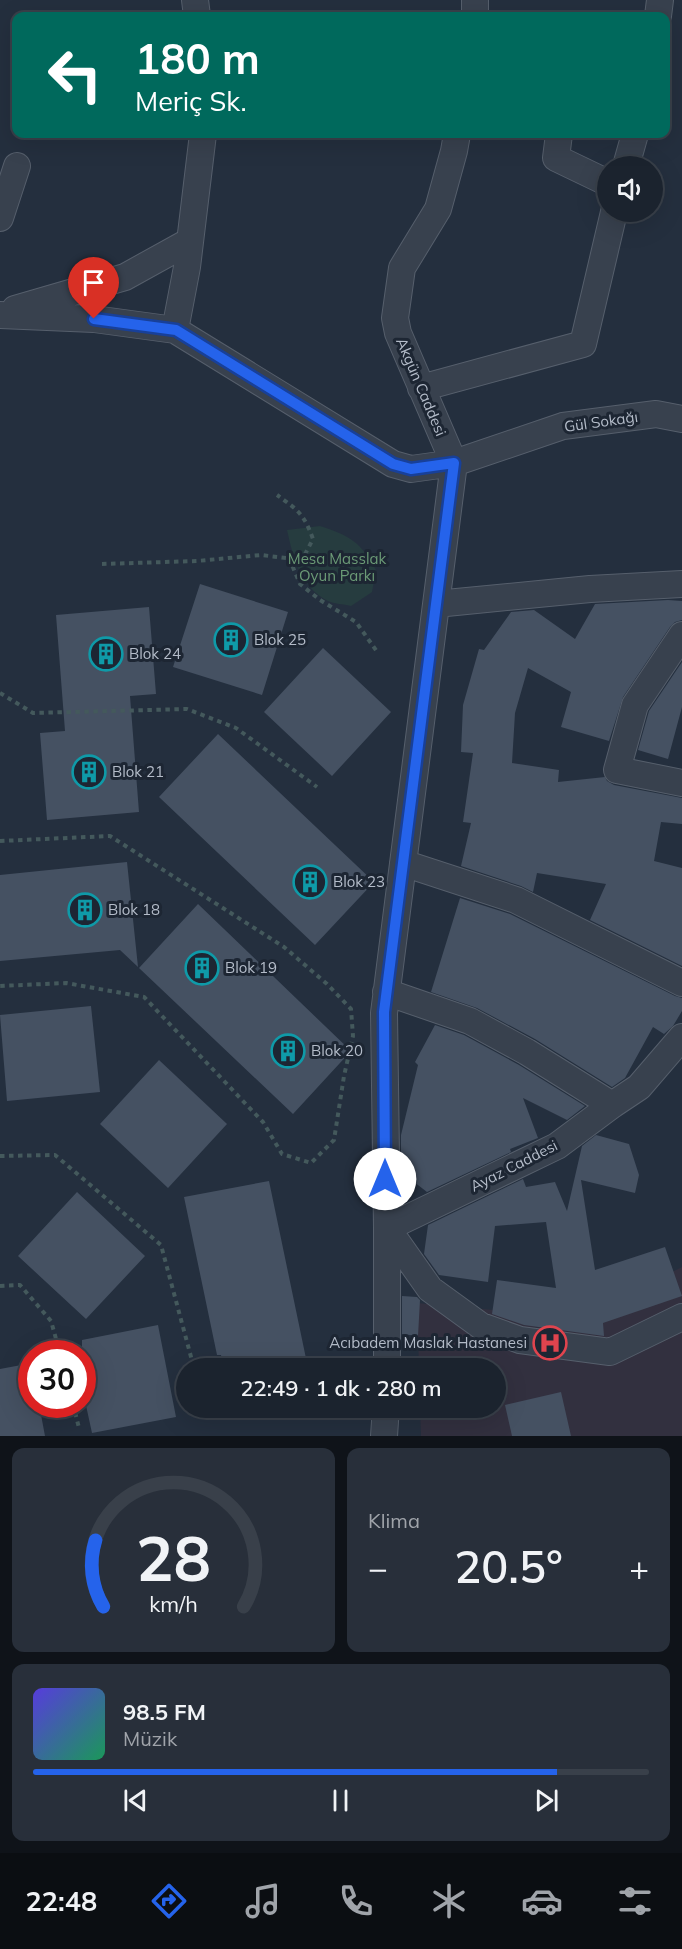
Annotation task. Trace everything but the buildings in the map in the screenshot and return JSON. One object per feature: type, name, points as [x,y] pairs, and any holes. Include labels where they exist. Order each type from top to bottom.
[{"type":"street","points":[[0,314],[94,319],[176,330],[203,138]]},
{"type":"street","name":"Akgün Caddesi","points":[[454,463],[398,333],[395,318],[402,268],[438,209],[456,138]]},
{"type":"street","points":[[558,138],[556,158],[597,178]]},
{"type":"street","points":[[629,156],[634,138]]},
{"type":"street","points":[[0,218],[17,166]]},
{"type":"street","points":[[421,388],[583,344],[612,222]]},
{"type":"street","points":[[0,314],[125,277],[190,241]]},
{"type":"street","name":"Gül Sokağı","points":[[176,330],[393,464],[411,469],[454,463],[563,426],[656,414],[682,419]]},
{"type":"street","points":[[387,1358],[384,1024],[386,992],[454,463]]},
{"type":"street","points":[[436,604],[682,584]]},
{"type":"street","points":[[682,635],[634,705],[617,770],[682,783]]},
{"type":"street","points":[[403,863],[516,900],[682,982]]},
{"type":"street","points":[[386,992],[470,1021],[527,1052],[612,1105]]},
{"type":"street","name":"Ayaz Caddesi","points":[[387,1228],[557,1146],[639,1087],[682,1037]]},
{"type":"street","points":[[387,1228],[430,1289],[481,1326],[520,1340],[610,1352],[682,1317]]},
{"type":"street","points":[[384,1436],[385,1418]]},
{"type":"path","points":[[102,564],[197,561],[261,555],[302,560],[313,538],[308,524],[298,510],[277,495]]},
{"type":"path","points":[[289,558],[300,584],[320,600],[356,622],[378,652]]},
{"type":"path","points":[[0,693],[33,713],[187,709],[236,728],[317,787]]},
{"type":"path","points":[[0,841],[110,836],[284,947],[327,984],[351,1009],[353,1036],[334,1140],[311,1163],[282,1154],[263,1122],[144,997],[66,983],[0,986]]},
{"type":"path","points":[[0,1156],[55,1155],[161,1245],[191,1358]]},
{"type":"path","points":[[0,1286],[20,1285],[51,1321],[56,1340]]},
{"type":"path","points":[[76,1418],[79,1428]]},
{"type":"shaded area","name":"Acıbadem Maslak Hastanesi","points":[[682,1267],[682,1436],[421,1436],[420,1418],[506,1418],[506,1358],[419,1358],[417,1303],[581,1318]]},
{"type":"green space","name":"Mesa Masslak Oyun Parkı","points":[[320,526],[353,541],[365,552],[376,570],[372,592],[351,606],[330,602],[318,595],[304,580],[295,561],[287,530]]},
{"type":"place","name":"Blok 25","points":[[231,640]]},
{"type":"place","name":"Blok 24","points":[[106,654]]},
{"type":"place","name":"Blok 21","points":[[89,772]]},
{"type":"place","name":"Blok 23","points":[[310,882]]},
{"type":"place","name":"Blok 18","points":[[85,910]]},
{"type":"place","name":"Blok 19","points":[[202,968]]},
{"type":"place","name":"Blok 20","points":[[288,1051]]},
{"type":"place","name":"Acıbadem Maslak Hastanesi","points":[[550,1343]]},
{"type":"route","points":[[94,319],[176,330],[261,385],[393,464],[411,469],[454,463],[384,1012],[385,1179]]}]
